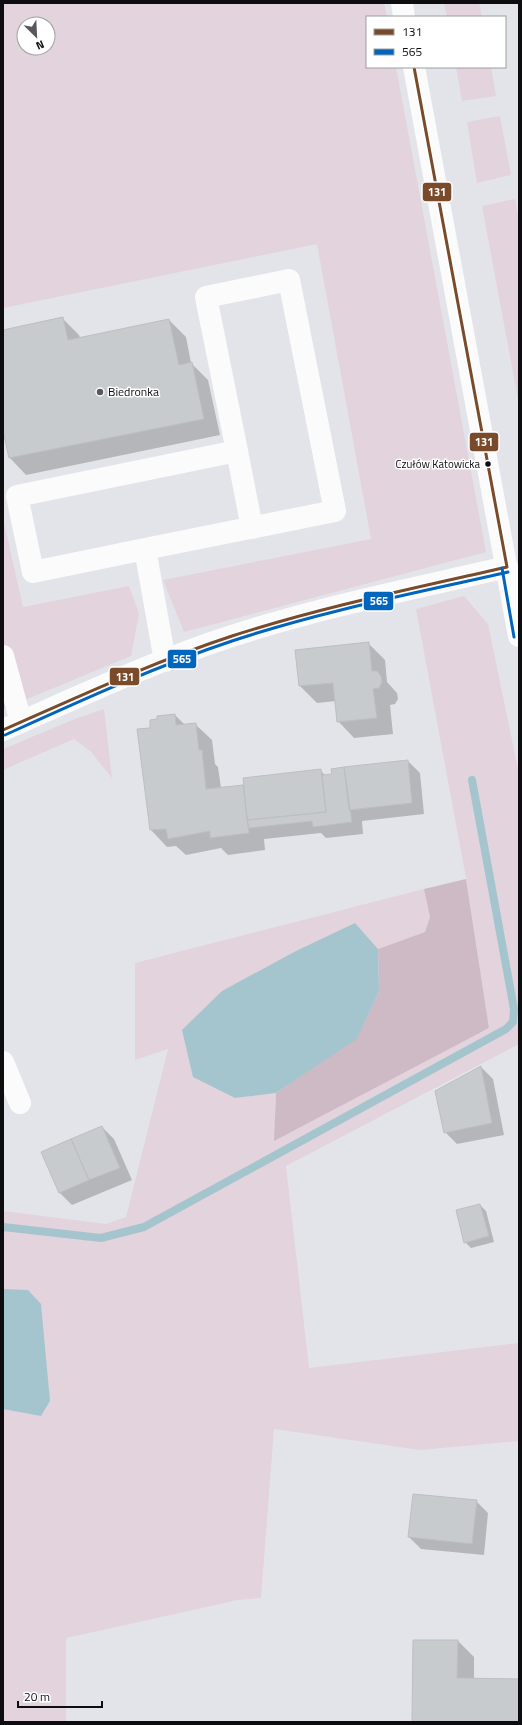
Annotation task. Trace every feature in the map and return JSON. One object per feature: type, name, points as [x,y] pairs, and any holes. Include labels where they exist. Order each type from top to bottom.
[{"type":"main road","points":[[402,3],[404,16]]},
{"type":"main road","points":[[414,68],[519,636]]},
{"type":"main road","points":[[237,451],[17,496],[33,572],[145,549],[252,528],[336,511],[289,280],[206,297],[237,451],[252,528]]},
{"type":"main road","points":[[145,549],[164,661]]},
{"type":"main road","points":[[3,656],[12,726],[164,661],[231,636],[285,620],[507,567]]},
{"type":"main road","points":[[3,1062],[20,1103]]},
{"type":"shaded area","points":[[3,3],[384,3],[387,16],[366,16],[366,68],[396,68],[486,552],[184,632],[163,580],[371,539],[317,244],[3,308]]},
{"type":"shaded area","points":[[444,3],[479,3],[482,16],[447,16]]},
{"type":"shaded area","points":[[456,68],[491,68],[496,96],[462,101]]},
{"type":"shaded area","points":[[500,116],[511,175],[477,183],[467,122]]},
{"type":"shaded area","points":[[515,199],[519,220],[519,405],[482,206]]},
{"type":"shaded area","points":[[3,518],[23,607],[129,586],[139,614],[131,656],[3,709]]},
{"type":"shaded area","points":[[464,596],[488,624],[519,774],[519,1044],[286,1166],[309,1368],[519,1343],[519,1441],[420,1450],[274,1429],[261,1598],[238,1600],[66,1638],[66,1722],[3,1722],[3,1211],[106,1224],[126,1217],[168,1049],[135,1060],[135,963],[424,889],[430,917],[425,932],[378,949],[354,923],[235,1098],[276,1093],[275,1113],[489,1029],[466,878],[416,609]]},
{"type":"shaded area","points":[[104,709],[112,778],[91,752],[74,739],[3,770],[3,749],[75,719]]},
{"type":"shaded area","points":[[466,879],[489,1028],[274,1141],[276,1093],[357,1038],[379,991],[378,949],[425,932],[430,917],[424,889]]},
{"type":"water","points":[[355,923],[378,949],[379,991],[357,1039],[276,1093],[235,1098],[193,1077],[182,1030],[222,991],[296,951]]},
{"type":"water","points":[[3,1289],[28,1290],[41,1304],[50,1401],[41,1416],[3,1409]]},
{"type":"building","name":"Biedronka","points":[[63,317],[68,340],[169,319],[179,365],[192,362],[204,419],[9,458],[3,431],[3,330]]},
{"type":"building","points":[[369,642],[372,671],[377,671],[381,676],[382,682],[379,688],[373,689],[377,718],[337,722],[333,683],[299,686],[295,650]]},
{"type":"building","points":[[175,714],[176,725],[196,723],[199,750],[202,750],[206,789],[243,785],[249,833],[210,838],[210,831],[168,839],[166,829],[150,830],[137,729],[150,728],[150,720],[157,719],[157,716]]},
{"type":"building","points":[[408,760],[412,803],[349,810],[344,767]]},
{"type":"building","points":[[344,767],[352,822],[313,827],[312,821],[249,828],[247,820],[326,812],[322,775],[332,774],[331,769]]},
{"type":"building","points":[[321,769],[326,812],[247,820],[243,778]]},
{"type":"building","points":[[481,1066],[492,1123],[444,1133],[435,1091]]},
{"type":"building","points":[[102,1126],[120,1168],[89,1180],[71,1139]]},
{"type":"building","points":[[71,1139],[89,1180],[59,1193],[41,1152]]},
{"type":"building","points":[[480,1204],[489,1236],[464,1243],[456,1210]]},
{"type":"building","points":[[413,1494],[477,1500],[472,1544],[408,1537]]},
{"type":"building","points":[[413,1640],[458,1640],[457,1678],[519,1679],[519,1722],[412,1722]]},
{"type":"waterway","points":[[3,1227],[101,1238],[144,1227],[506,1029],[513,1022],[514,1009],[472,780]]},
{"type":"transit line","name":"131","points":[[414,68],[507,567]]},
{"type":"transit line","name":"131","points":[[3,730],[145,668],[232,636],[334,607],[507,567]]},
{"type":"transit line","name":"565","points":[[502,568],[514,637]]},
{"type":"transit line","name":"565","points":[[5,735],[146,673],[232,641],[266,630],[335,612],[508,572]]},
{"type":"place","name":"Biedronka","points":[[100,392]]},
{"type":"place","name":"Czułów Katowicka","points":[[488,464]]}]
